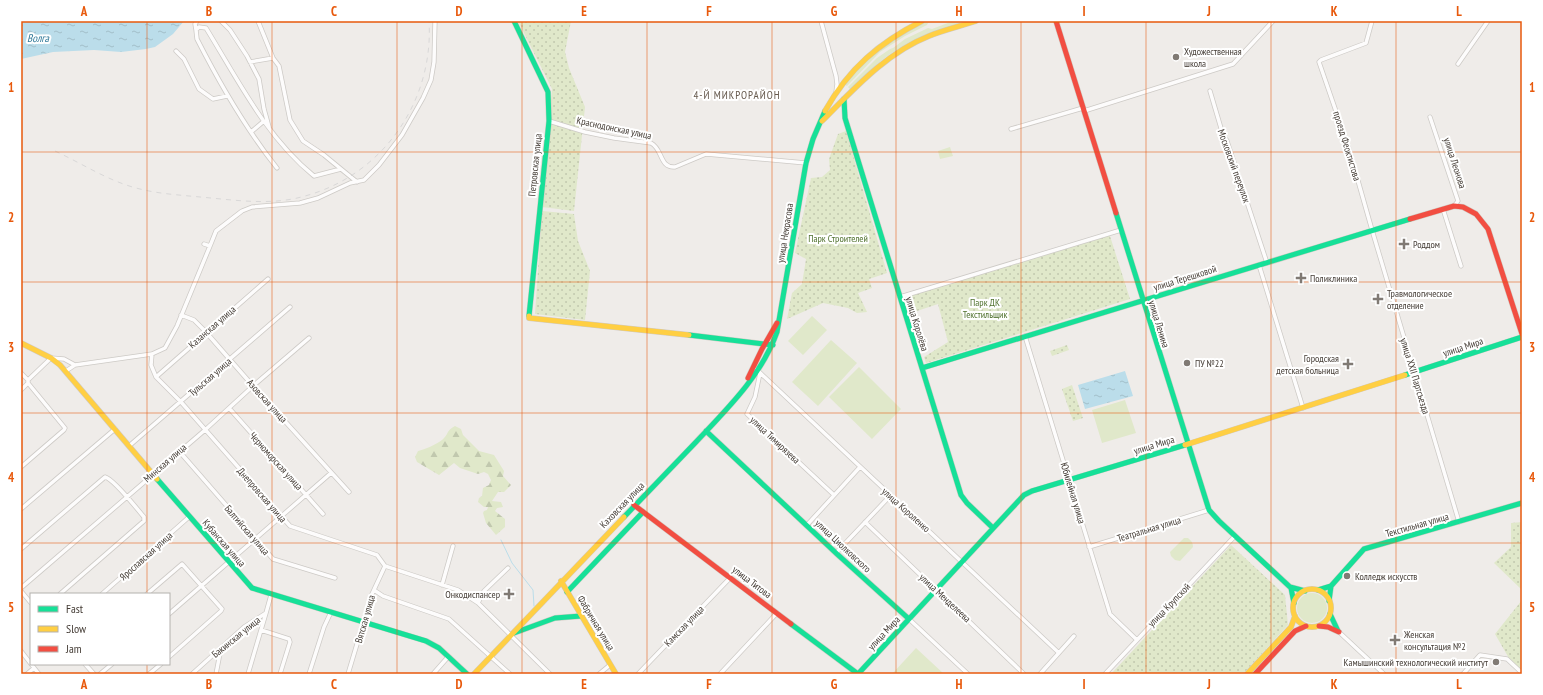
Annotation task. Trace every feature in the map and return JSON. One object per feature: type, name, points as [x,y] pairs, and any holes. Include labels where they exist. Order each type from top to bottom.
[{"type":"street","points":[[196,21],[197,39],[227,96],[277,168]]},
{"type":"street","points":[[221,21],[230,30],[259,79],[264,109],[270,130]]},
{"type":"street","points":[[258,21],[273,58],[279,66],[290,120],[303,141],[324,155],[357,182]]},
{"type":"street","points":[[66,372],[75,365],[152,354],[165,348],[170,341],[216,231],[242,211],[252,207],[300,203],[318,198],[350,183],[364,180],[379,165],[410,123],[423,98],[431,80],[434,62],[435,21]]},
{"type":"street","name":"Петровская улица","points":[[514,21],[548,92],[549,121],[529,318],[765,344]]},
{"type":"street","points":[[821,21],[836,76],[836,92],[841,94],[844,99]]},
{"type":"street","name":"улица Некрасова","points":[[773,345],[777,332],[806,163],[811,143],[830,101],[850,73],[880,46],[904,30],[922,21]]},
{"type":"street","name":"улица Некрасова","points":[[819,126],[844,99],[874,71],[900,51],[929,36],[976,21]]},
{"type":"street","name":"улица Ленина","points":[[1056,21],[1187,444],[1209,510],[1234,537],[1291,588],[1305,591]]},
{"type":"street","points":[[1011,129],[1233,64],[1273,21]]},
{"type":"street","name":"проезд Феоктистова","points":[[1372,21],[1366,43],[1319,62],[1349,149],[1372,230]]},
{"type":"street","points":[[1458,64],[1488,21]]},
{"type":"street","points":[[196,30],[199,26],[206,28],[270,130],[299,163],[314,176],[341,169]]},
{"type":"street","points":[[176,51],[184,59],[199,89],[213,99],[227,96]]},
{"type":"street","points":[[250,62],[273,58]]},
{"type":"street","name":"Московский переулок","points":[[1210,91],[1222,135],[1228,141],[1267,263]]},
{"type":"street","name":"улица Королёва","points":[[844,99],[844,113],[961,495],[967,503],[993,528]]},
{"type":"street","points":[[830,101],[844,113]]},
{"type":"street","name":"улица Леонова","points":[[1430,117],[1458,201],[1454,206]]},
{"type":"street","points":[[251,132],[264,121]]},
{"type":"street","name":"Краснодонская улица","points":[[549,121],[585,132],[651,143],[655,146],[666,165],[671,167],[675,167],[706,154],[806,163]]},
{"type":"street","points":[[1454,206],[1463,207],[1476,214],[1488,229],[1522,334]]},
{"type":"street","name":"улица Терешковой","points":[[922,368],[1454,206]]},
{"type":"street","points":[[1443,209],[1461,266]]},
{"type":"street","points":[[900,298],[1121,230]]},
{"type":"street","name":"улица XXII Партсъезда","points":[[1372,230],[1459,522]]},
{"type":"street","points":[[204,244],[210,246]]},
{"type":"street","points":[[1258,266],[1302,408]]},
{"type":"street","name":"Казанская улица","points":[[156,377],[268,279]]},
{"type":"street","name":"Тульская улица","points":[[129,446],[290,307]]},
{"type":"street","name":"Азовская улица","points":[[181,315],[194,320],[206,332],[349,492]]},
{"type":"street","name":"Каховская улица","points":[[757,370],[765,344],[779,319]]},
{"type":"street","name":"Юбилейная улица","points":[[1025,336],[1110,614],[1136,640]]},
{"type":"street","name":"улица Мира","points":[[858,674],[1024,495],[1032,490],[1187,444],[1414,373],[1522,337]]},
{"type":"street","name":"Минская улица","points":[[21,590],[309,338]]},
{"type":"street","name":"Кубанская улица","points":[[21,343],[51,358],[66,372],[189,517],[252,588],[426,641],[439,648],[467,674]]},
{"type":"street","points":[[765,344],[773,345]]},
{"type":"street","name":"Каховская улица","points":[[511,634],[724,412],[757,370],[773,345]]},
{"type":"street","points":[[152,354],[151,365],[156,377]]},
{"type":"street","points":[[21,390],[51,358],[64,359],[75,365]]},
{"type":"street","name":"улица Короленко","points":[[757,370],[1059,653]]},
{"type":"street","name":"улица Тимирязева","points":[[757,370],[755,396],[747,414],[834,495]]},
{"type":"street","points":[[21,373],[65,428],[21,467]]},
{"type":"street","name":"Днепровская улица","points":[[156,377],[181,402],[280,517],[290,526],[377,555],[385,566],[458,590],[478,603],[550,674]]},
{"type":"street","name":"Черноморская улица","points":[[229,408],[323,514]]},
{"type":"street","points":[[21,509],[115,429]]},
{"type":"street","name":"улица Циолковского","points":[[706,431],[968,674]]},
{"type":"street","name":"Балтийская улица","points":[[179,451],[273,559],[335,578]]},
{"type":"street","points":[[807,525],[860,467]]},
{"type":"street","points":[[170,613],[331,473]]},
{"type":"street","points":[[21,549],[105,477],[109,478],[127,497],[144,517],[144,521],[61,593]]},
{"type":"street","points":[[836,553],[890,496]]},
{"type":"street","name":"Текстильная улица","points":[[1331,586],[1364,550],[1522,503]]},
{"type":"street","name":"улица Титова","points":[[634,505],[858,674]]},
{"type":"street","name":"Театральная улица","points":[[1089,547],[1209,510]]},
{"type":"street","points":[[567,592],[643,512]]},
{"type":"street","name":"Ярославская улица","points":[[103,593],[189,517]]},
{"type":"street","name":"улица Менделеева","points":[[865,522],[1024,674]]},
{"type":"street","name":"улица Крупской","points":[[1105,674],[1234,537]]},
{"type":"street","points":[[442,585],[453,546]]},
{"type":"street","points":[[148,593],[182,564],[221,606],[221,611],[170,656]]},
{"type":"street","name":"Вятская улица","points":[[348,674],[374,590],[385,566]]},
{"type":"street","points":[[478,603],[484,591],[508,568]]},
{"type":"street","name":"Камская улица","points":[[638,674],[730,578]]},
{"type":"street","name":"Фабричная улица","points":[[561,581],[616,674]]},
{"type":"street","points":[[1294,604],[1298,596],[1305,591],[1318,590],[1331,586],[1330,614],[1326,621],[1319,626]]},
{"type":"street","points":[[1247,674],[1291,627],[1295,616],[1291,588]]},
{"type":"street","points":[[21,590],[30,602]]},
{"type":"street","points":[[374,590],[383,596],[449,619],[510,674]]},
{"type":"street","points":[[1318,590],[1325,594],[1330,601]]},
{"type":"street","name":"Бакинская улица","points":[[192,674],[244,627],[266,613],[271,595]]},
{"type":"street","points":[[309,674],[324,627],[331,612]]},
{"type":"street","points":[[248,674],[266,613]]},
{"type":"street","points":[[720,674],[777,613]]},
{"type":"street","points":[[1330,614],[1339,632]]},
{"type":"street","points":[[474,674],[511,634],[550,619],[564,616],[581,616]]},
{"type":"street","points":[[1295,616],[1306,626],[1328,627],[1339,632],[1384,674]]},
{"type":"street","points":[[1256,674],[1295,631],[1306,626]]},
{"type":"street","points":[[261,630],[289,639],[280,674]]},
{"type":"street","points":[[1040,674],[1074,636]]},
{"type":"street","points":[[216,674],[221,648]]},
{"type":"street","points":[[21,651],[30,662]]},
{"type":"street","points":[[1463,674],[1480,654],[1507,659],[1522,673]]},
{"type":"street","points":[[433,674],[448,657]]},
{"type":"street","points":[[32,665],[39,674]]},
{"type":"street","points":[[86,665],[94,674]]},
{"type":"street","points":[[100,674],[111,665]]},
{"type":"street","points":[[149,674],[160,665]]},
{"type":"street","points":[[599,674],[610,665]]},
{"type":"street","points":[[27,674],[34,668]]},
{"type":"green space","points":[[518,21],[571,21],[565,52],[569,68],[585,107],[574,211],[542,207],[552,89]]},
{"type":"green space","points":[[927,21],[932,21],[880,52],[847,86],[844,84],[863,64],[882,48],[903,34]]},
{"type":"green space","points":[[953,21],[970,21],[918,40],[899,49],[880,62],[851,90],[848,87],[877,58],[905,39],[928,28],[932,29]]},
{"type":"green space","name":"Парк Строителей","points":[[846,131],[887,273],[869,279],[872,288],[858,293],[867,312],[857,313],[848,308],[823,303],[787,319],[792,293],[802,284],[806,259],[795,253],[811,178],[822,177],[830,170],[829,159],[838,134]]},
{"type":"green space","points":[[950,147],[953,156],[940,159],[938,151]]},
{"type":"green space","points":[[542,211],[574,214],[578,241],[590,271],[585,320],[535,314]]},
{"type":"green space","name":"Парк ДК Текстильщик","points":[[1109,233],[1130,299],[926,363],[924,357],[948,342],[938,304],[911,313],[906,296]]},
{"type":"green space","points":[[812,316],[827,330],[803,355],[788,341]]},
{"type":"green space","points":[[831,340],[857,363],[818,406],[792,382]]},
{"type":"green space","points":[[1067,345],[1069,350],[1052,356],[1050,351]]},
{"type":"green space","points":[[859,367],[901,409],[872,439],[829,397]]},
{"type":"green space","points":[[1072,385],[1083,418],[1073,421],[1062,389]]},
{"type":"green space","points":[[1125,400],[1136,433],[1102,443],[1092,410]]},
{"type":"green space","points":[[455,426],[461,429],[463,435],[479,451],[494,455],[504,471],[503,476],[511,485],[504,492],[498,492],[492,501],[501,502],[503,507],[497,508],[495,511],[505,519],[505,527],[496,535],[486,523],[483,513],[488,507],[484,507],[478,502],[479,498],[482,496],[483,488],[489,485],[491,480],[488,474],[484,472],[478,474],[460,468],[454,463],[439,475],[417,462],[415,457],[418,451],[432,446],[442,440]]},
{"type":"green space","points":[[1522,522],[1522,590],[1494,563],[1511,547],[1511,523]]},
{"type":"green space","points":[[1184,538],[1188,538],[1190,540],[1193,547],[1180,561],[1175,560],[1171,556],[1170,552]]},
{"type":"green space","points":[[1231,545],[1285,595],[1288,625],[1243,674],[1111,674]]},
{"type":"green space","points":[[1312,593],[1322,598],[1327,608],[1322,618],[1312,623],[1302,618],[1297,608],[1302,598]]},
{"type":"green space","points":[[1522,600],[1522,672],[1510,660],[1495,634]]},
{"type":"green space","points":[[916,648],[944,674],[892,674]]},
{"type":"water","name":"Волга","points":[[21,21],[184,21],[173,34],[155,47],[121,52],[94,50],[53,52],[21,59]]},
{"type":"water","points":[[1125,371],[1133,396],[1085,409],[1078,385]]},
{"type":"waterway","points":[[501,540],[512,563],[533,590],[534,606]]},
{"type":"railway","points":[[55,151],[118,182],[155,192],[226,200],[266,202],[305,196],[333,186],[358,171],[380,152],[398,131],[413,106],[423,79],[428,51],[429,21]]},
{"type":"traffic: fast","points":[[514,21],[548,92],[549,121],[529,316]]},
{"type":"traffic: fast","points":[[844,99],[845,118],[961,495],[967,503],[993,528]]},
{"type":"traffic: fast","points":[[624,517],[731,404],[753,377],[770,348],[777,332],[806,163],[813,139],[825,111]]},
{"type":"traffic: fast","points":[[1116,213],[1209,510],[1290,587],[1305,591]]},
{"type":"traffic: fast","points":[[922,368],[1410,219]]},
{"type":"traffic: fast","points":[[689,335],[773,345]]},
{"type":"traffic: fast","points":[[1405,375],[1522,337]]},
{"type":"traffic: fast","points":[[706,431],[837,554],[909,619]]},
{"type":"traffic: fast","points":[[858,674],[1024,495],[1032,491],[1185,445]]},
{"type":"traffic: fast","points":[[157,479],[252,588],[426,641],[439,648],[467,674]]},
{"type":"traffic: fast","points":[[1318,590],[1331,586],[1364,549],[1522,503]]},
{"type":"traffic: fast","points":[[567,592],[643,512]]},
{"type":"traffic: fast","points":[[1329,601],[1331,586]]},
{"type":"traffic: fast","points":[[1291,588],[1294,603]]},
{"type":"traffic: fast","points":[[1330,614],[1338,631]]},
{"type":"traffic: fast","points":[[514,633],[555,618],[581,616]]},
{"type":"traffic: fast","points":[[791,624],[858,674]]},
{"type":"traffic: slow","points":[[825,111],[844,82],[866,58],[892,38],[922,21]]},
{"type":"traffic: slow","points":[[822,121],[871,73],[899,52],[913,43],[929,36],[976,21]]},
{"type":"traffic: slow","points":[[529,316],[529,318],[689,335]]},
{"type":"traffic: slow","points":[[21,343],[51,358],[60,365],[157,479]]},
{"type":"traffic: slow","points":[[1185,445],[1405,375]]},
{"type":"traffic: slow","points":[[474,674],[624,517]]},
{"type":"traffic: slow","points":[[561,581],[616,674]]},
{"type":"traffic: slow","points":[[1312,589],[1322,592],[1328,598],[1331,608],[1328,618],[1322,624],[1312,627],[1302,624],[1296,618],[1293,608],[1296,598],[1302,592],[1312,589]]},
{"type":"traffic: slow","points":[[1247,674],[1291,627],[1295,616]]},
{"type":"traffic: jam","points":[[1056,21],[1116,213]]},
{"type":"traffic: jam","points":[[1410,219],[1454,206],[1463,207],[1476,214],[1488,229],[1522,334]]},
{"type":"traffic: jam","points":[[748,378],[777,323]]},
{"type":"traffic: jam","points":[[634,505],[791,624]]},
{"type":"traffic: jam","points":[[1255,674],[1295,631],[1306,626]]},
{"type":"traffic: jam","points":[[1319,626],[1328,627],[1339,632]]},
{"type":"place","name":"Художественная школа","points":[[1176,57]]},
{"type":"place","name":"Роддом","points":[[1404,244]]},
{"type":"place","name":"Поликлиника","points":[[1301,278]]},
{"type":"place","name":"Травмологическое отделение","points":[[1378,299]]},
{"type":"place","name":"ПУ №22","points":[[1187,363]]},
{"type":"place","name":"Городская детская больница","points":[[1348,364]]},
{"type":"place","name":"Колледж искусств","points":[[1347,576]]},
{"type":"place","name":"Онкодиспансер","points":[[509,594]]},
{"type":"place","name":"Женская консультация №2","points":[[1395,640]]},
{"type":"place","name":"Камышинский технологический институт","points":[[1496,662]]},
{"type":"district","name":"4-Й МИКРОРАЙОН","points":[[737,95]]}]
